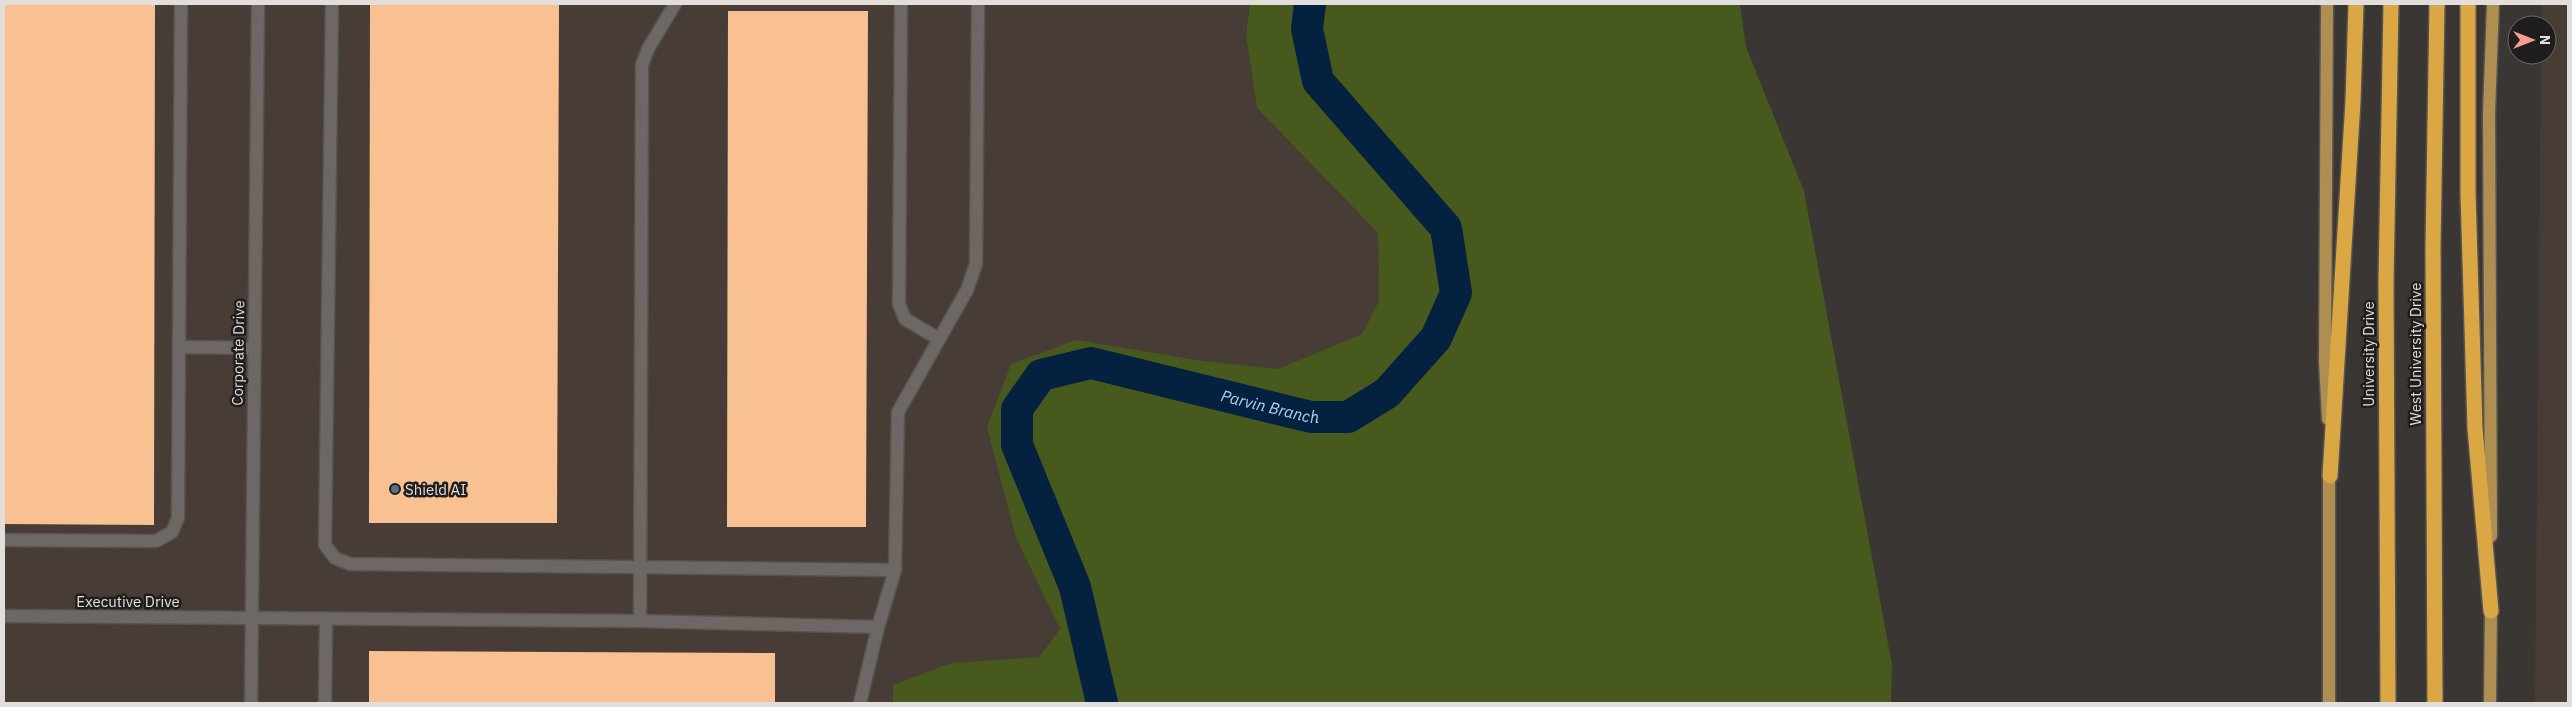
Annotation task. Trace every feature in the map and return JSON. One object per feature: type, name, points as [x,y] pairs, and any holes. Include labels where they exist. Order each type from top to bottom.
[{"type":"highway","points":[[2330,476],[2353,101],[2356,4]]},
{"type":"highway","name":"University Drive","points":[[2388,703],[2386,283],[2391,4]]},
{"type":"highway","name":"West University Drive","points":[[2435,703],[2433,247],[2437,4]]},
{"type":"highway","points":[[2468,4],[2468,193],[2475,428],[2491,611]]},
{"type":"main road","points":[[2327,4],[2326,362],[2330,476],[2329,703]]},
{"type":"main road","points":[[2490,703],[2489,113],[2493,4]]},
{"type":"street","points":[[4,540],[156,541],[172,532],[178,518],[180,4]]},
{"type":"street","name":"Corporate Drive","points":[[251,703],[258,4]]},
{"type":"street","points":[[332,4],[325,545],[335,558],[350,564],[895,570]]},
{"type":"street","points":[[640,621],[642,66],[648,49],[675,4]]},
{"type":"street","points":[[901,4],[899,304],[905,319],[939,339]]},
{"type":"street","points":[[860,703],[878,627],[895,570],[898,412],[967,290],[976,264],[978,4]]},
{"type":"street","points":[[178,347],[255,348]]},
{"type":"street","name":"Executive Drive","points":[[4,616],[640,621],[878,627]]},
{"type":"street","points":[[325,703],[326,619]]},
{"type":"shaded area","points":[[4,4],[1250,4],[1246,35],[1257,108],[1378,233],[1379,301],[1362,334],[1278,369],[1203,361],[1016,538],[1060,629],[1039,657],[951,663],[893,685],[893,703],[4,703]]},
{"type":"shaded area","points":[[2542,4],[2568,4],[2568,703],[2535,703],[2541,65],[2557,65],[2557,15],[2542,15]]},
{"type":"green space","points":[[1250,4],[1740,4],[1746,47],[1804,191],[1892,665],[1891,703],[893,703],[893,685],[951,663],[1039,657],[1060,629],[1016,538],[987,427],[1011,364],[1076,340],[1203,361],[1278,369],[1362,334],[1379,301],[1378,233],[1257,108],[1246,35]]},
{"type":"building","points":[[4,4],[155,4],[154,525],[4,524]]},
{"type":"building","points":[[370,4],[559,4],[557,523],[369,523]]},
{"type":"building","points":[[728,11],[868,11],[866,527],[727,527]]},
{"type":"building","points":[[369,651],[775,653],[775,703],[369,703]]},
{"type":"waterway","name":"Parvin Branch","points":[[1102,703],[1075,587],[1017,445],[1017,409],[1041,375],[1091,363],[1311,417],[1348,417],[1387,393],[1436,338],[1456,293],[1446,228],[1318,81],[1307,29],[1310,4]]},
{"type":"place","name":"Shield AI","points":[[395,489]]}]
